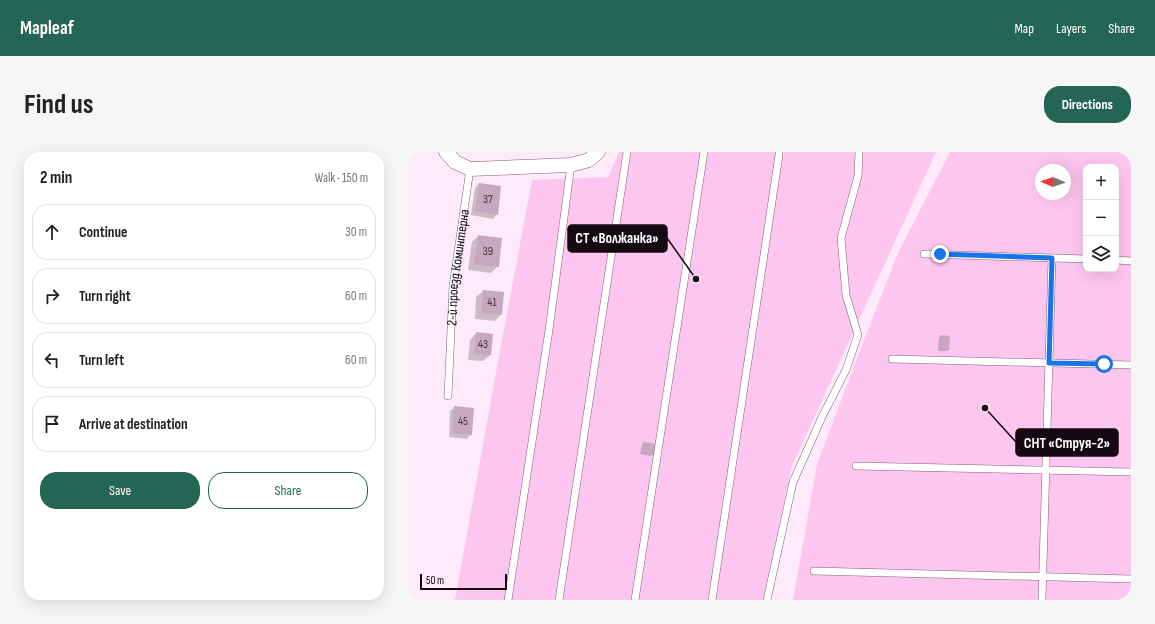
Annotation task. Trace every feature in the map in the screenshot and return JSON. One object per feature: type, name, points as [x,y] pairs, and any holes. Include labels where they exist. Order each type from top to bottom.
[{"type":"street","points":[[446,152],[455,162],[470,169],[571,165],[589,160],[598,152]]},
{"type":"lane","points":[[559,600],[627,152]]},
{"type":"lane","points":[[635,600],[704,152]]},
{"type":"lane","points":[[712,600],[779,152]]},
{"type":"lane","points":[[767,600],[793,482],[822,417],[846,370],[858,335],[846,295],[840,238],[858,176],[860,152]]},
{"type":"lane","points":[[508,600],[549,330],[571,165]]},
{"type":"lane","name":"2-й проезд Коминтерна","points":[[448,396],[453,286],[470,169]]},
{"type":"lane","points":[[924,254],[1083,259]]},
{"type":"lane","points":[[1042,600],[1052,258]]},
{"type":"lane","points":[[1119,260],[1131,261]]},
{"type":"lane","points":[[892,359],[1131,365]]},
{"type":"lane","points":[[856,466],[1131,472]]},
{"type":"lane","points":[[814,571],[1131,579]]},
{"type":"shaded area","points":[[619,152],[936,152],[792,466],[763,600],[455,600],[532,180],[608,177]]},
{"type":"shaded area","points":[[950,152],[1131,152],[1131,600],[793,600],[817,464],[898,253]]},
{"type":"building","points":[[479,183],[501,186],[498,215],[475,211]]},
{"type":"building","points":[[478,235],[502,238],[499,267],[474,264]]},
{"type":"building","points":[[483,290],[504,292],[502,315],[481,313]]},
{"type":"building","points":[[476,332],[493,334],[491,355],[474,354]]},
{"type":"building","points":[[940,335],[950,336],[949,350],[940,350]]},
{"type":"building","points":[[454,406],[474,408],[472,435],[452,433]]},
{"type":"building","points":[[643,442],[656,444],[654,455],[641,452]]},
{"type":"place","name":"СТ «Волжанка»","points":[[696,279]]},
{"type":"place","name":"СНТ «Струя-2»","points":[[985,408]]},
{"type":"route","points":[[940,254],[1052,258],[1049,363],[1104,364]]}]
